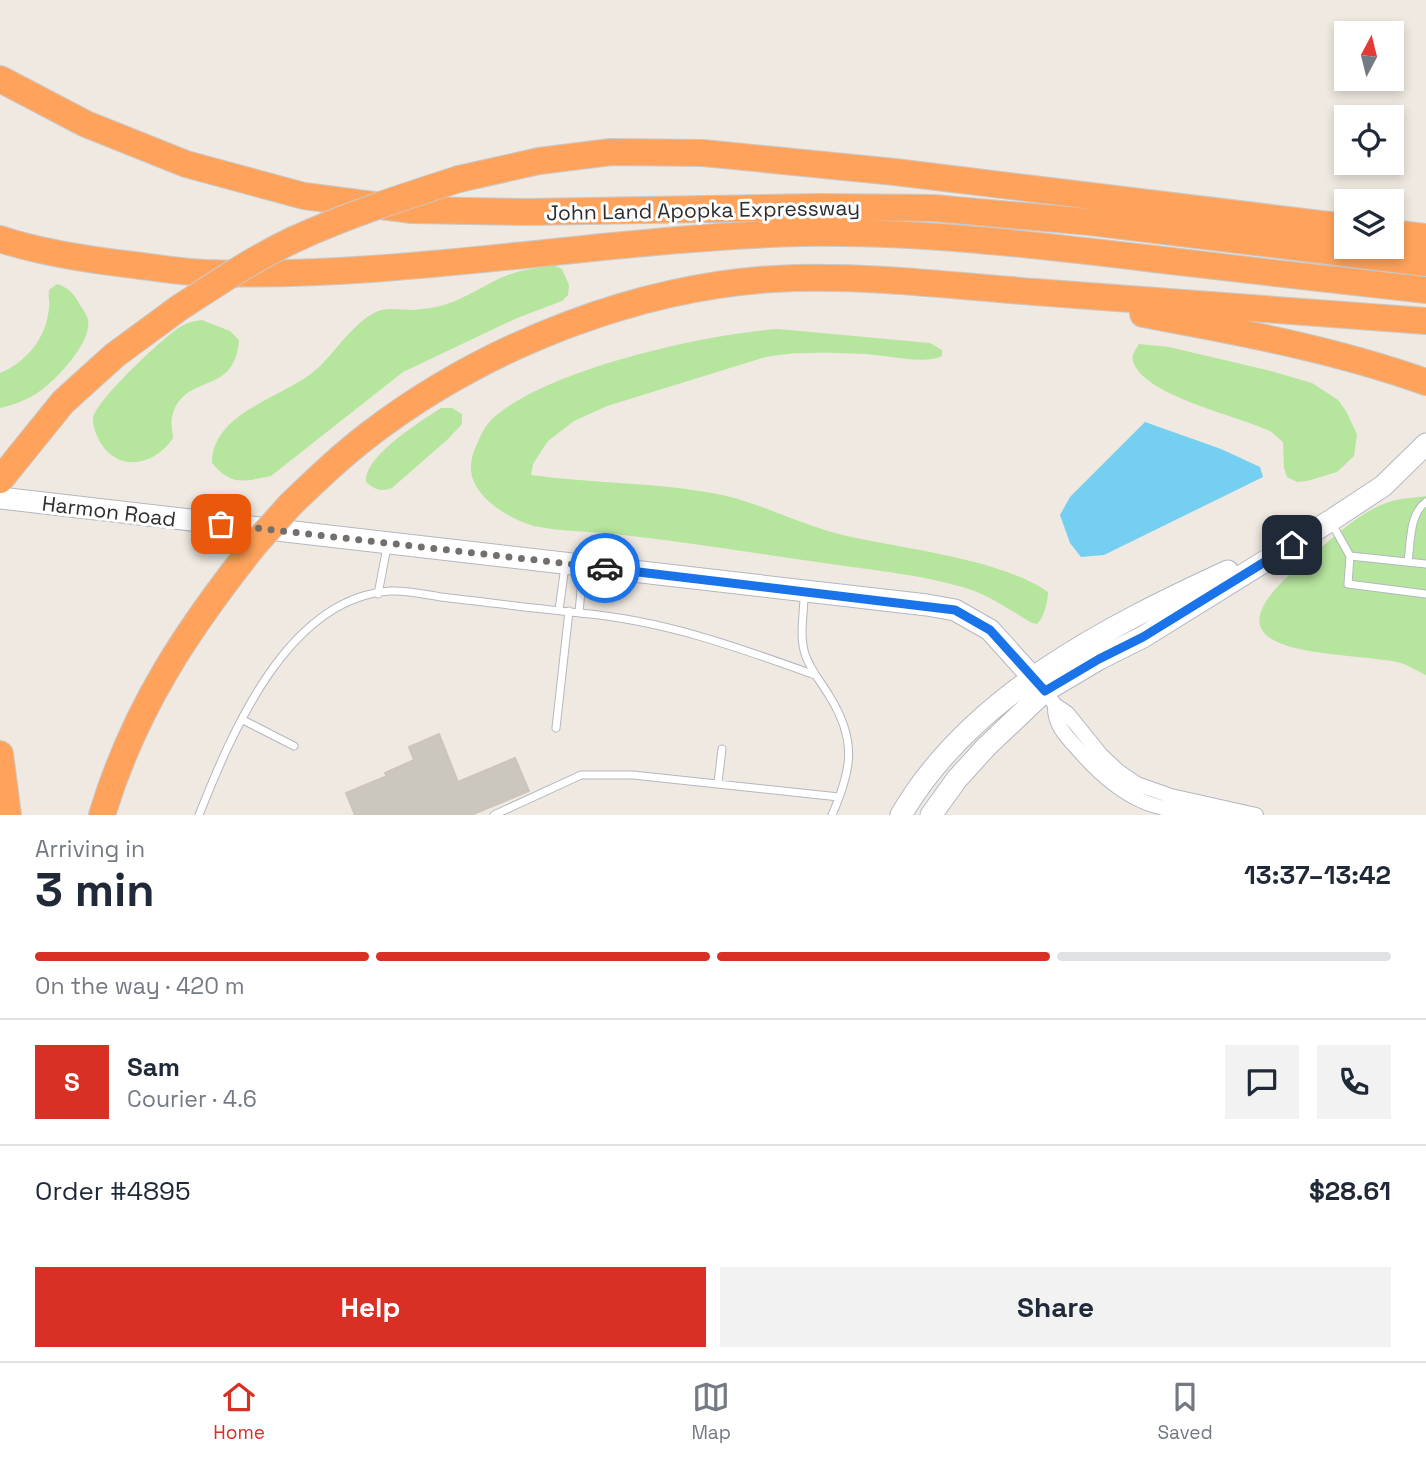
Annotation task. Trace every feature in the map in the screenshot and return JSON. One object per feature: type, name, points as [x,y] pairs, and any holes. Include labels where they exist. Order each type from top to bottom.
[{"type":"highway","name":"John Land Apopka Expressway","points":[[0,79],[86,124],[186,164],[304,196],[412,210],[528,212],[819,207],[933,208],[1090,222],[1426,263]]},
{"type":"highway","points":[[0,480],[63,402],[115,355],[178,308],[268,253],[360,212],[459,179],[539,161],[611,152],[703,153],[895,172],[1334,226]]},
{"type":"highway","name":"John Land Apopka Expressway","points":[[0,239],[107,262],[201,273],[289,274],[415,265],[661,241],[803,233],[921,236],[1031,244],[1426,290]]},
{"type":"highway","points":[[1404,234],[1426,237]]},
{"type":"highway","points":[[102,815],[124,753],[162,675],[213,597],[290,505],[352,447],[439,387],[526,342],[594,316],[707,288],[792,278],[849,279],[1426,321]]},
{"type":"highway","points":[[1031,292],[1295,343],[1378,365],[1426,382]]},
{"type":"highway","points":[[0,754],[8,815]]},
{"type":"street","points":[[931,815],[957,779],[986,747],[1044,691],[1167,599],[1322,527],[1382,486],[1426,444]]},
{"type":"street","name":"Harmon Road","points":[[0,498],[804,590],[955,610],[990,630],[1067,713],[1101,755],[1137,784],[1171,796],[1255,815]]},
{"type":"street","points":[[901,815],[936,766],[964,736],[1044,691]]},
{"type":"lane","points":[[1408,561],[1413,521],[1420,507],[1426,502]]},
{"type":"lane","points":[[1322,527],[1350,556],[1426,564]]},
{"type":"lane","points":[[378,594],[387,543]]},
{"type":"lane","points":[[1350,556],[1348,583],[1426,594]]},
{"type":"lane","points":[[559,610],[574,564]]},
{"type":"lane","points":[[574,564],[581,613]]},
{"type":"lane","points":[[804,590],[802,632],[805,654],[839,712],[846,730],[850,756],[832,815]]},
{"type":"lane","points":[[199,815],[219,766],[243,720],[284,654],[315,620],[351,599],[392,591],[642,620],[762,654],[815,675]]},
{"type":"lane","points":[[556,728],[569,611]]},
{"type":"lane","points":[[243,720],[294,746]]},
{"type":"lane","points":[[718,783],[722,749]]},
{"type":"lane","points":[[494,815],[581,775],[633,775],[839,797]]},
{"type":"green space","points":[[553,265],[562,269],[569,285],[568,295],[562,301],[517,318],[403,372],[271,476],[232,479],[212,463],[215,445],[224,430],[253,407],[318,368],[367,317],[380,310],[412,310],[444,305],[511,274]]},
{"type":"green space","points":[[57,284],[71,292],[86,314],[88,329],[85,339],[64,369],[36,394],[0,408],[0,373],[27,355],[40,338],[47,318],[49,290]]},
{"type":"green space","points":[[202,320],[230,331],[239,340],[235,358],[228,370],[219,378],[187,394],[178,403],[171,419],[173,438],[157,454],[138,462],[128,462],[110,454],[97,436],[93,419],[104,399],[169,335],[186,324]]},
{"type":"green space","points":[[778,329],[930,343],[942,350],[942,356],[925,360],[865,354],[815,353],[766,357],[607,406],[574,421],[548,441],[533,464],[531,475],[703,491],[757,505],[828,531],[977,563],[1028,580],[1048,592],[1042,618],[1037,624],[981,594],[928,579],[672,541],[534,526],[500,510],[485,498],[475,484],[471,469],[472,459],[483,431],[494,417],[523,397],[592,368],[632,356],[711,338]]},
{"type":"green space","points":[[1139,344],[1169,347],[1312,383],[1338,400],[1346,411],[1357,434],[1354,456],[1337,472],[1297,482],[1287,477],[1283,442],[1268,430],[1193,403],[1156,386],[1142,375],[1134,364],[1133,356]]},
{"type":"green space","points":[[441,408],[452,408],[462,414],[462,424],[448,439],[392,488],[378,490],[366,482],[374,461],[383,451]]},
{"type":"green space","points":[[1426,496],[1426,675],[1397,662],[1310,651],[1283,644],[1265,634],[1259,618],[1270,595],[1302,564],[1365,513],[1389,502]]},
{"type":"water","points":[[1145,422],[1221,449],[1260,467],[1263,477],[1104,555],[1081,557],[1070,543],[1060,515],[1070,497]]},
{"type":"building","points":[[439,734],[458,782],[515,758],[529,791],[471,815],[355,815],[346,793],[387,776],[385,773],[414,760],[409,747]]},
{"type":"way so far","points":[[221,524],[605,568]]},
{"type":"route","points":[[605,568],[955,610],[990,630],[1045,691],[1143,637],[1292,545]]}]
